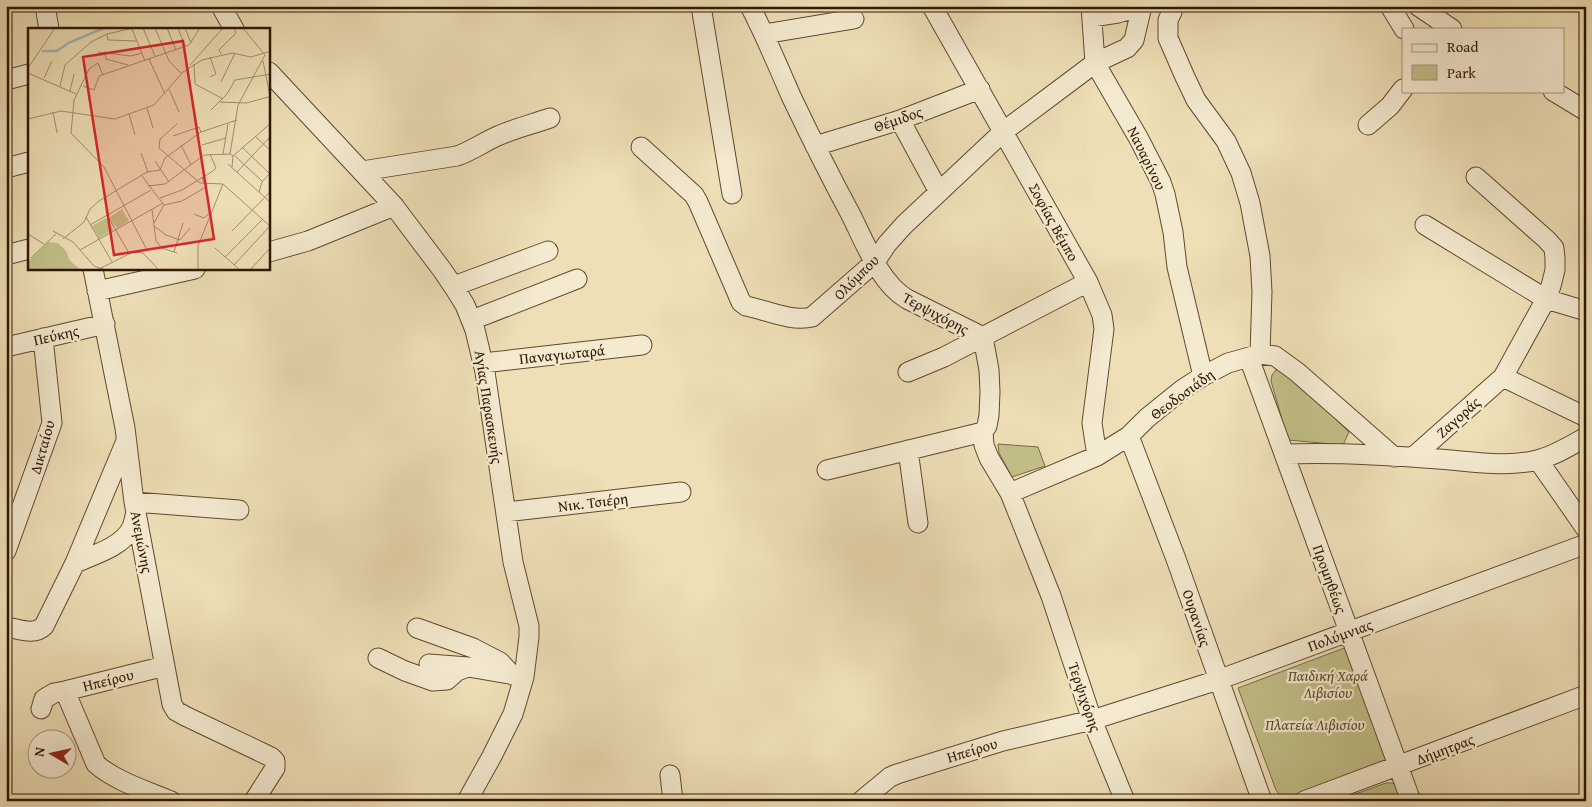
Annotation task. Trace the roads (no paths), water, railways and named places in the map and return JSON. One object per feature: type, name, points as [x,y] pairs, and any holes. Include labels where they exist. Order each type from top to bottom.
[{"type":"street","points":[[45,6],[49,28]]},
{"type":"street","points":[[221,6],[233,28]]},
{"type":"street","points":[[701,6],[732,194]]},
{"type":"street","name":"Τερψιχόρης","points":[[750,6],[815,146],[875,262],[891,286],[900,295],[983,338],[989,370],[990,398],[988,421],[983,432],[984,444],[989,458],[1010,493],[1051,596],[1092,720],[1125,801]]},
{"type":"street","name":"Σοφίας Βέμπο","points":[[932,6],[1088,282],[1102,314],[1104,329],[1092,423],[1096,456]]},
{"type":"street","points":[[1091,12],[1142,6]]},
{"type":"street","name":"Ολύμπου","points":[[641,147],[694,195],[738,297],[746,306],[799,319],[812,318],[875,262],[887,244],[904,225],[1004,132],[1095,63],[1127,48],[1134,40],[1142,6]]},
{"type":"street","points":[[1173,6],[1168,20],[1168,38],[1196,100],[1230,149],[1241,173],[1250,203],[1260,256],[1262,292],[1255,356],[1276,356],[1297,372],[1394,457]]},
{"type":"street","points":[[1390,6],[1403,28]]},
{"type":"street","points":[[1418,6],[1451,28]]},
{"type":"street","name":"Ναυαρίνου","points":[[1091,12],[1095,63],[1139,139],[1161,182],[1165,194],[1173,232],[1177,267],[1203,376]]},
{"type":"street","points":[[764,34],[854,20]]},
{"type":"street","name":"Αγίας Παρασκευής","points":[[270,73],[394,206],[454,286],[472,320],[483,363],[513,562],[529,626],[528,651],[518,676],[517,704],[508,727],[467,801]]},
{"type":"street","points":[[6,80],[28,74]]},
{"type":"street","name":"Θέμιδος","points":[[815,146],[900,120],[980,89]]},
{"type":"street","points":[[1368,125],[1390,106],[1402,90]]},
{"type":"street","points":[[1555,92],[1586,111]]},
{"type":"street","points":[[362,172],[464,154],[501,134],[550,118]]},
{"type":"street","points":[[900,120],[939,192]]},
{"type":"street","points":[[6,168],[28,162]]},
{"type":"street","name":"Ζαγοράς","points":[[1413,457],[1503,377],[1546,299],[1555,270],[1554,248],[1476,177]]},
{"type":"street","points":[[270,252],[317,238],[394,206]]},
{"type":"street","points":[[1425,225],[1546,299],[1586,311]]},
{"type":"street","points":[[6,255],[28,250]]},
{"type":"street","points":[[454,286],[548,252]]},
{"type":"street","name":"Ανεμώνης","points":[[93,270],[127,440],[135,506],[172,704],[176,711],[273,762],[254,801]]},
{"type":"street","points":[[97,291],[190,270]]},
{"type":"street","points":[[472,320],[577,279]]},
{"type":"street","points":[[908,372],[983,338],[1088,282]]},
{"type":"street","name":"Πεύκης","points":[[6,347],[105,324]]},
{"type":"street","name":"Δικταίου","points":[[6,551],[52,423],[43,338]]},
{"type":"street","name":"Παναγιωταρά","points":[[483,363],[642,345]]},
{"type":"street","name":"Θεοδοσιάδη","points":[[1010,493],[1096,456],[1130,436],[1147,418],[1183,389],[1203,376],[1228,363],[1255,356]]},
{"type":"street","name":"Προμηθέως","points":[[1255,356],[1285,454],[1411,801]]},
{"type":"street","points":[[1503,377],[1586,416]]},
{"type":"street","points":[[827,470],[983,432]]},
{"type":"street","name":"Ουρανίας","points":[[1130,436],[1262,801]]},
{"type":"street","points":[[1285,454],[1318,453],[1522,463],[1538,460],[1586,437]]},
{"type":"street","points":[[6,627],[32,632],[39,631],[44,626],[74,564],[127,440]]},
{"type":"street","points":[[908,450],[918,523]]},
{"type":"street","points":[[1538,460],[1586,529]]},
{"type":"street","name":"Νικ. Τσιέρη","points":[[506,512],[680,492]]},
{"type":"street","points":[[74,564],[124,538],[132,527],[135,506],[239,510]]},
{"type":"street","name":"Πολύμνιας","points":[[1092,720],[1218,680],[1586,544]]},
{"type":"street","points":[[417,628],[473,648],[500,662],[518,676]]},
{"type":"street","points":[[378,658],[405,672],[433,680],[447,680],[457,672],[468,668]]},
{"type":"street","points":[[429,664],[518,676]]},
{"type":"street","name":"Ηπείρου","points":[[165,666],[65,691],[96,764],[117,778],[171,801]]},
{"type":"street","points":[[41,709],[44,699],[54,693],[65,691]]},
{"type":"street","name":"Δήμητρας","points":[[1304,801],[1586,695]]},
{"type":"street","name":"Ηπείρου","points":[[861,801],[886,780],[897,774],[1003,741],[1092,720]]},
{"type":"street","points":[[670,775],[673,801]]},
{"type":"park label","name":"Παιδική Χαρά Λιβισίου","points":[[1328,684]]},
{"type":"park label","name":"Πλατεία Λιβισίου","points":[[1315,724]]}]
